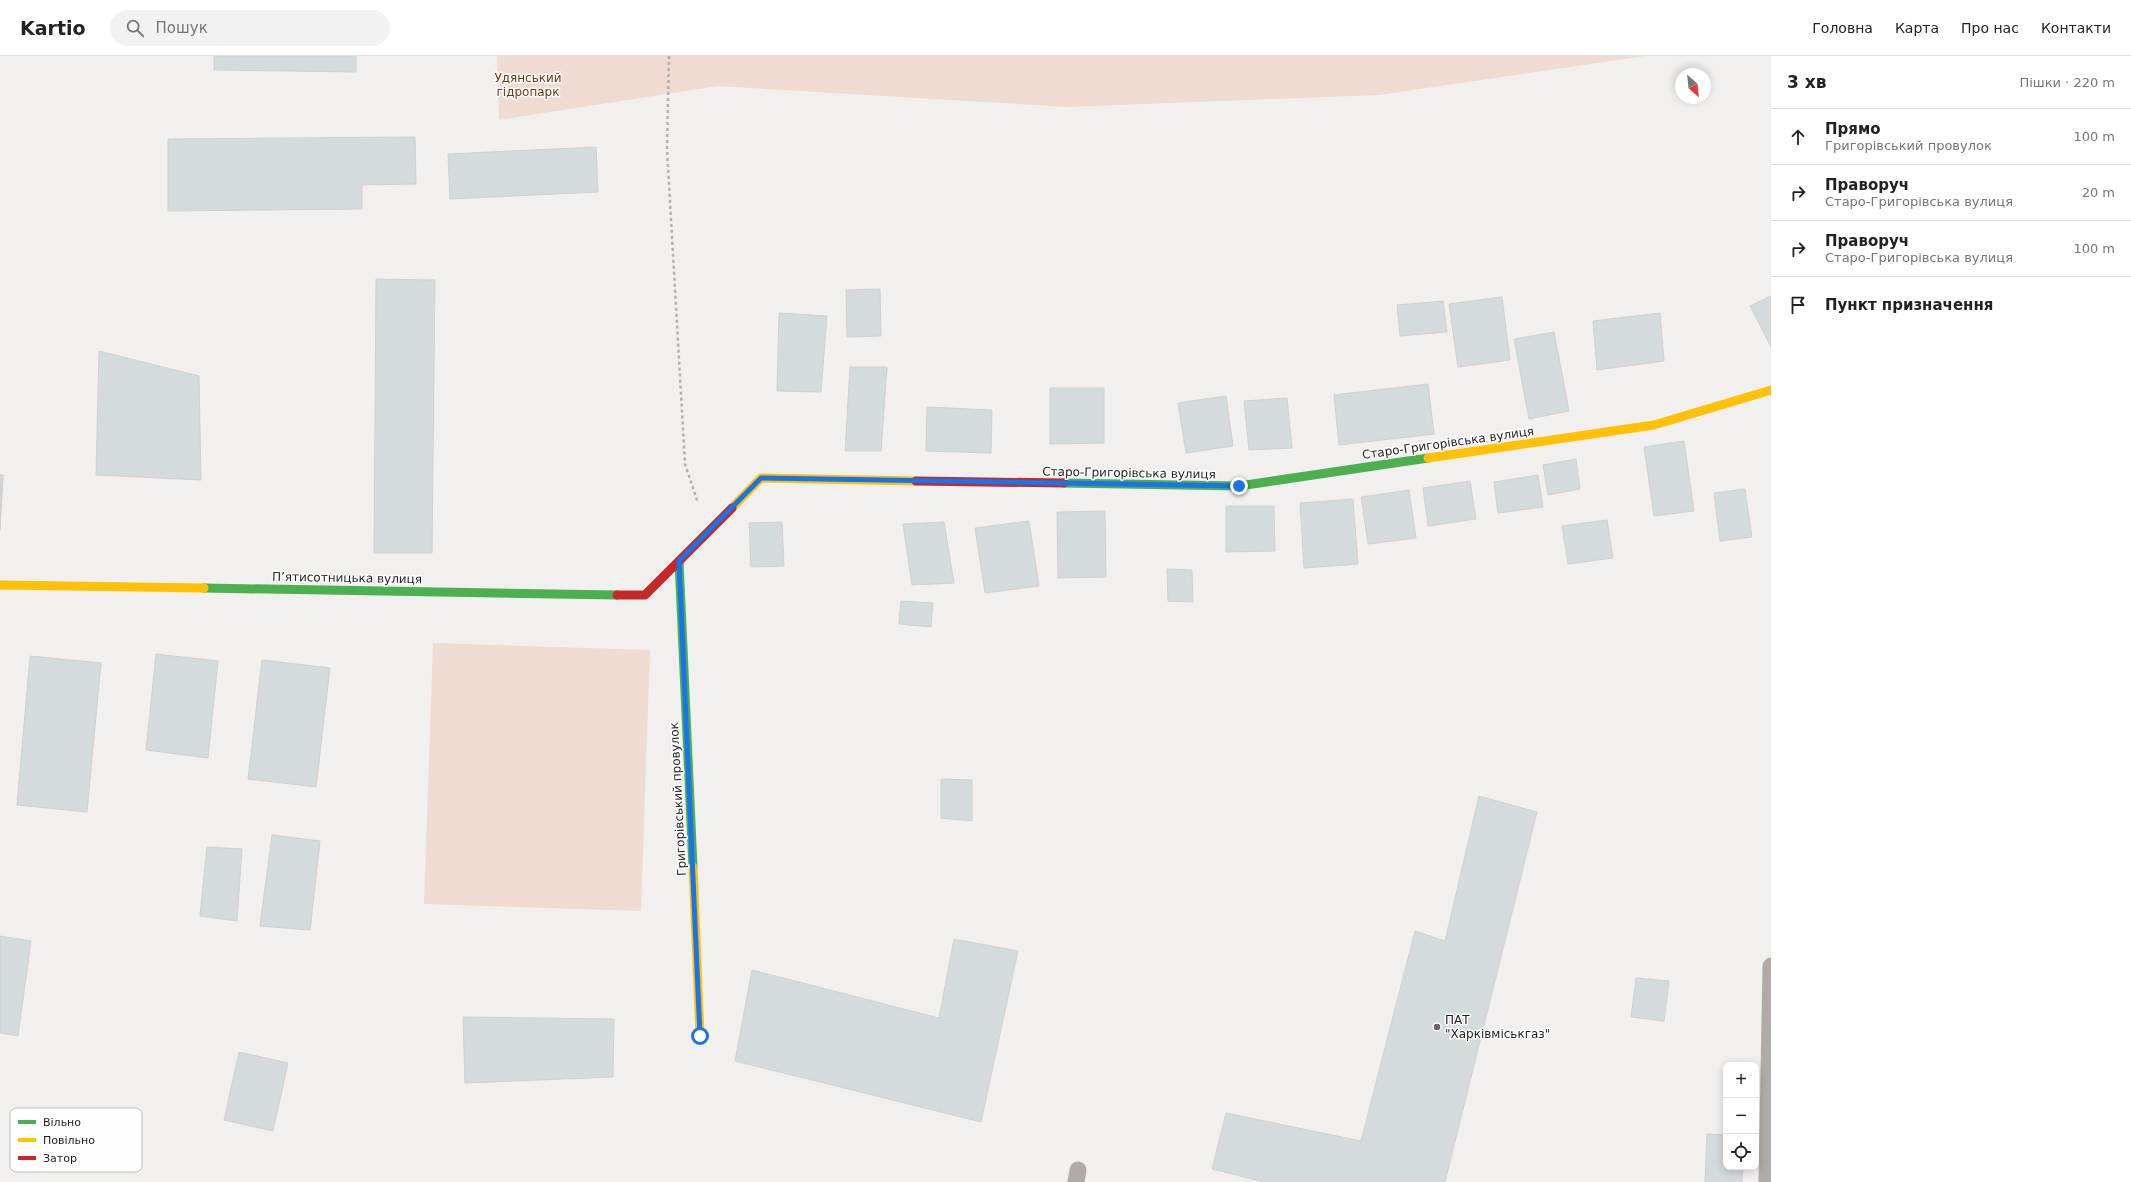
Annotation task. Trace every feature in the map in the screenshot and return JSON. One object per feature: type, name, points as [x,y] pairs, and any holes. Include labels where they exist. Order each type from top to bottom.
[{"type":"street","name":"Старо-Григорівська вулиця","points":[[679,561],[761,478],[1239,486],[1654,425],[1771,390]]},
{"type":"street","name":"П’ятисотницька вулиця","points":[[0,585],[645,595],[679,561]]},
{"type":"street","name":"Григорівський провулок","points":[[679,561],[700,1036]]},
{"type":"lane","points":[[1767,1182],[1771,966]]},
{"type":"path","points":[[669,56],[668,156],[685,464],[708,532]]},
{"type":"green space","name":"Удянський гідропарк","points":[[497,56],[1645,56],[1379,95],[1067,107],[718,86],[499,120]]},
{"type":"green space","points":[[433,643],[650,650],[641,911],[424,904]]},
{"type":"building","points":[[214,56],[356,56],[356,72],[214,70]]},
{"type":"building","points":[[415,137],[416,184],[362,185],[362,209],[168,211],[168,139]]},
{"type":"building","points":[[596,147],[598,192],[450,199],[448,154]]},
{"type":"building","points":[[376,279],[435,280],[432,553],[374,553]]},
{"type":"building","points":[[880,289],[881,336],[847,337],[846,290]]},
{"type":"building","points":[[1771,296],[1771,347],[1750,306]]},
{"type":"building","points":[[1502,297],[1510,360],[1458,367],[1449,304]]},
{"type":"building","points":[[1443,301],[1447,332],[1400,336],[1397,305]]},
{"type":"building","points":[[779,313],[827,316],[821,392],[777,391]]},
{"type":"building","points":[[1660,313],[1664,361],[1597,370],[1593,321]]},
{"type":"building","points":[[1554,332],[1569,411],[1529,419],[1514,339]]},
{"type":"building","points":[[99,351],[199,376],[201,480],[96,475]]},
{"type":"building","points":[[850,367],[887,367],[881,451],[845,451]]},
{"type":"building","points":[[1428,384],[1434,434],[1339,445],[1334,395]]},
{"type":"building","points":[[1050,388],[1104,388],[1104,443],[1050,444]]},
{"type":"building","points":[[1226,396],[1233,446],[1186,453],[1178,403]]},
{"type":"building","points":[[1287,398],[1292,448],[1249,450],[1244,401]]},
{"type":"building","points":[[927,407],[992,410],[991,453],[926,451]]},
{"type":"building","points":[[1684,441],[1694,511],[1654,516],[1644,447]]},
{"type":"building","points":[[1576,459],[1580,489],[1548,495],[1543,465]]},
{"type":"building","points":[[0,475],[3,475],[0,530]]},
{"type":"building","points":[[0,475],[3,475],[0,522]]},
{"type":"building","points":[[1538,475],[1543,507],[1498,513],[1494,482]]},
{"type":"building","points":[[1470,481],[1476,519],[1428,526],[1423,488]]},
{"type":"building","points":[[1745,489],[1752,537],[1720,541],[1714,493]]},
{"type":"building","points":[[1409,490],[1416,538],[1368,544],[1361,497]]},
{"type":"building","points":[[1353,499],[1358,564],[1304,568],[1300,503]]},
{"type":"building","points":[[1226,506],[1274,506],[1275,551],[1226,552]]},
{"type":"building","points":[[1105,511],[1106,577],[1058,578],[1057,512]]},
{"type":"building","points":[[1607,520],[1613,558],[1568,564],[1562,526]]},
{"type":"building","points":[[1029,521],[1039,586],[985,593],[975,528]]},
{"type":"building","points":[[782,522],[784,566],[751,567],[749,523]]},
{"type":"building","points":[[944,522],[954,583],[912,585],[903,524]]},
{"type":"building","points":[[1167,569],[1192,570],[1193,602],[1168,601]]},
{"type":"building","points":[[901,601],[933,603],[931,627],[899,624]]},
{"type":"building","points":[[156,654],[218,661],[208,758],[146,750]]},
{"type":"building","points":[[30,656],[101,663],[87,812],[17,805]]},
{"type":"building","points":[[262,660],[330,668],[316,787],[248,779]]},
{"type":"building","points":[[941,779],[972,780],[972,821],[941,818]]},
{"type":"building","name":"ПАТ \"Харківміськгаз\"","points":[[1479,796],[1537,812],[1445,1182],[1264,1182],[1212,1169],[1226,1113],[1361,1141],[1415,931],[1445,941]]},
{"type":"building","points":[[272,835],[320,841],[310,930],[260,926]]},
{"type":"building","points":[[207,847],[242,849],[237,921],[200,916]]},
{"type":"building","points":[[0,936],[31,941],[18,1036],[0,1033]]},
{"type":"building","points":[[954,939],[1018,951],[981,1122],[735,1061],[752,970],[939,1018]]},
{"type":"building","points":[[1636,978],[1669,981],[1664,1021],[1631,1017]]},
{"type":"building","points":[[463,1017],[614,1019],[613,1077],[465,1083]]},
{"type":"building","points":[[239,1052],[288,1063],[273,1131],[224,1120]]},
{"type":"building","points":[[1707,1134],[1723,1135],[1723,1170],[1743,1170],[1742,1182],[1705,1182]]},
{"type":"traffic: fast","points":[[1064,483],[1239,486],[1428,458]]},
{"type":"traffic: fast","points":[[679,561],[693,867]]},
{"type":"traffic: fast","points":[[204,588],[617,595]]},
{"type":"traffic: slow","points":[[1428,458],[1654,425],[1771,390]]},
{"type":"traffic: slow","points":[[732,508],[761,478],[916,481]]},
{"type":"traffic: slow","points":[[0,585],[204,588]]},
{"type":"traffic: slow","points":[[693,867],[700,1036]]},
{"type":"traffic: jam","points":[[916,481],[1064,483]]},
{"type":"traffic: jam","points":[[617,595],[645,595],[732,508]]},
{"type":"place","name":"ПАТ \"Харківміськгаз\"","points":[[1437,1027]]},
{"type":"route","points":[[700,1036],[679,561],[761,478],[1239,486]]}]
